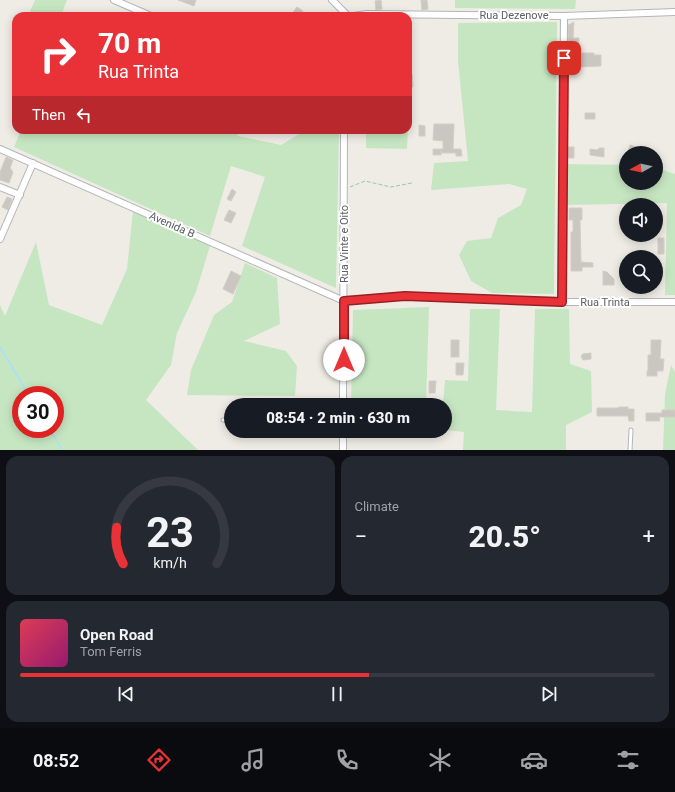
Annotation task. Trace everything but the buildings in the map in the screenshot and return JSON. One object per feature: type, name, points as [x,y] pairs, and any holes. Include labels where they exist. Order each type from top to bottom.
[{"type":"street","points":[[114,0],[142,12]]},
{"type":"street","points":[[332,0],[344,12]]},
{"type":"street","name":"Rua Dezenove","points":[[412,14],[564,16],[675,12]]},
{"type":"street","points":[[562,302],[564,16]]},
{"type":"street","name":"Rua Vinte e Oito","points":[[343,398],[344,134]]},
{"type":"street","name":"Avenida B","points":[[0,149],[344,301]]},
{"type":"street","points":[[0,239],[2,229],[20,195],[33,163]]},
{"type":"street","points":[[0,187],[20,195]]},
{"type":"street","name":"Rua Trinta","points":[[344,301],[405,296],[562,302],[675,302]]},
{"type":"street","points":[[343,438],[343,450]]},
{"type":"lane","points":[[630,450],[631,430]]},
{"type":"path","points":[[344,187],[350,188],[365,181],[391,187],[412,183]]},
{"type":"green space","points":[[35,0],[67,0],[62,12],[30,12]]},
{"type":"green space","points":[[455,0],[576,0],[575,9],[455,8]]},
{"type":"green space","points":[[557,22],[554,294],[492,293],[471,281],[459,255],[467,241],[491,238],[498,218],[521,205],[527,189],[509,184],[431,190],[434,163],[468,161],[458,61],[458,23]]},
{"type":"green space","points":[[19,134],[237,134],[238,136],[281,145],[299,134],[339,134],[336,288],[242,246],[265,177],[231,166],[210,236],[14,147]]},
{"type":"green space","points":[[366,134],[408,134],[407,149],[366,148]]},
{"type":"green space","points":[[565,164],[619,165],[619,190],[663,190],[663,170],[675,174],[675,295],[665,295],[667,203],[663,203],[663,198],[619,198],[619,204],[565,205]]},
{"type":"green space","points":[[133,211],[210,246],[196,292],[177,333],[171,365],[146,400],[198,450],[0,450],[0,305],[5,316],[36,242],[49,305],[102,325],[127,269]]},
{"type":"green space","points":[[245,263],[277,278],[280,324],[244,341],[286,351],[297,366],[295,396],[187,395],[191,370],[214,315],[232,302]]},
{"type":"green space","points":[[429,307],[426,398],[351,398],[353,310]]},
{"type":"green space","points":[[470,309],[500,309],[496,410],[532,412],[535,309],[569,309],[570,364],[591,371],[592,412],[566,425],[566,450],[463,450],[464,432],[452,431],[452,398],[444,398],[445,380],[468,381]]},
{"type":"green space","points":[[671,365],[675,372],[675,450],[663,450],[665,394]]},
{"type":"waterway","points":[[0,347],[24,386]]},
{"type":"waterway","points":[[55,438],[62,450]]},
{"type":"route","points":[[344,360],[344,301],[405,296],[562,302],[564,58]]}]
